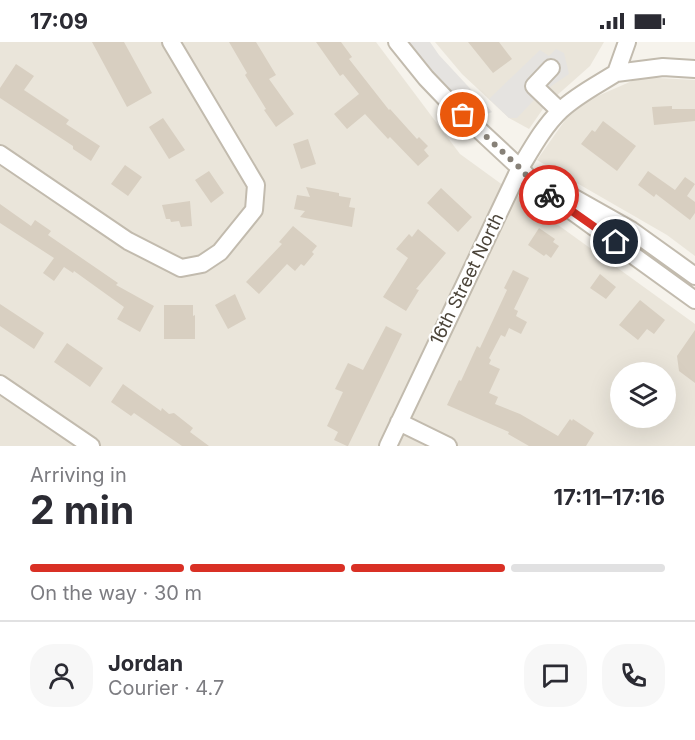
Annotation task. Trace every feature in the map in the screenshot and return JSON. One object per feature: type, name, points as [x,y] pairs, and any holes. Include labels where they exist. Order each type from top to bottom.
[{"type":"street","points":[[0,154],[128,241],[181,268],[202,264],[220,252],[254,210],[256,185],[171,42]]},
{"type":"street","points":[[397,42],[449,102],[533,183],[695,300]]},
{"type":"street","points":[[627,42],[616,73],[663,67],[695,69]]},
{"type":"street","points":[[551,68],[534,86],[560,111]]},
{"type":"street","name":"16th Street North","points":[[388,446],[520,168],[534,144],[560,111],[585,91],[616,73]]},
{"type":"street","points":[[520,168],[538,175],[631,230],[695,276]]},
{"type":"street","points":[[0,384],[91,446]]},
{"type":"street","points":[[399,422],[448,446]]},
{"type":"shaded area","points":[[0,42],[376,42],[460,154],[695,324],[695,446],[0,446]]},
{"type":"shaded area","points":[[408,42],[430,42],[439,55],[492,112],[482,116],[481,119],[473,115]]},
{"type":"shaded area","points":[[435,42],[604,42],[590,66],[545,106],[529,129],[509,118],[462,74]]},
{"type":"shaded area","points":[[556,49],[564,53],[569,74],[550,87],[556,96],[545,106],[535,99],[517,118],[509,118],[489,99],[540,50],[549,56]]},
{"type":"shaded area","points":[[641,77],[695,80],[695,256],[667,235],[537,160],[575,106]]},
{"type":"building","points":[[92,42],[124,42],[152,93],[127,107]]},
{"type":"building","points":[[229,42],[256,42],[276,75],[269,79],[294,114],[276,127],[264,110],[266,109],[245,75],[247,73]]},
{"type":"building","points":[[316,42],[341,42],[352,57],[349,59],[389,110],[417,139],[419,137],[428,146],[424,150],[429,156],[418,166],[365,114],[347,129],[334,114],[359,94],[343,74],[340,76]]},
{"type":"building","points":[[468,42],[499,42],[512,59],[493,73]]},
{"type":"building","points":[[16,64],[34,76],[24,90],[69,120],[66,124],[100,146],[91,161],[73,149],[73,146],[0,98],[0,88]]},
{"type":"building","points":[[672,106],[672,109],[695,109],[695,121],[654,125],[652,107]]},
{"type":"building","points":[[163,118],[185,150],[169,159],[149,127]]},
{"type":"building","points":[[603,121],[636,146],[617,171],[581,144],[592,130],[595,132]]},
{"type":"building","points":[[308,139],[316,164],[301,169],[293,144]]},
{"type":"building","points":[[125,165],[142,177],[128,196],[111,184]]},
{"type":"building","points":[[209,171],[224,193],[211,203],[195,180]]},
{"type":"building","points":[[648,171],[675,190],[685,177],[695,184],[687,196],[695,202],[695,213],[690,220],[656,194],[654,197],[638,185]]},
{"type":"building","points":[[306,187],[339,193],[339,196],[351,198],[349,207],[355,208],[352,227],[300,217],[305,211],[294,209],[297,195],[310,197]]},
{"type":"building","points":[[441,188],[472,217],[458,232],[427,203]]},
{"type":"building","points":[[190,201],[192,226],[181,227],[179,221],[171,222],[170,219],[166,219],[162,205]]},
{"type":"building","points":[[0,204],[31,226],[35,220],[51,231],[48,235],[118,283],[116,285],[154,306],[140,332],[117,319],[124,307],[74,271],[73,273],[64,267],[54,281],[43,273],[54,258],[0,223]]},
{"type":"building","points":[[293,226],[317,246],[312,252],[314,254],[304,266],[301,264],[295,271],[287,264],[259,294],[246,282],[282,244],[279,242]]},
{"type":"building","points":[[539,228],[555,239],[553,242],[559,246],[551,258],[528,245]]},
{"type":"building","points":[[418,229],[446,253],[416,289],[419,290],[406,311],[383,297],[408,258],[396,249],[409,234],[412,237]]},
{"type":"building","points":[[513,270],[529,278],[514,309],[518,311],[516,316],[527,322],[521,334],[509,328],[505,337],[501,335],[489,358],[491,360],[489,364],[500,369],[489,393],[498,397],[495,404],[520,414],[558,436],[570,419],[572,421],[573,419],[594,433],[586,446],[529,446],[508,434],[509,432],[447,405],[477,346],[480,348],[507,290],[504,288]]},
{"type":"building","points":[[600,274],[616,287],[606,299],[590,288]]},
{"type":"building","points":[[235,294],[246,319],[228,329],[215,305]]},
{"type":"building","points":[[640,300],[665,320],[654,334],[647,329],[638,340],[619,325]]},
{"type":"building","points":[[0,304],[44,333],[34,349],[0,326]]},
{"type":"building","points":[[164,305],[193,305],[195,339],[164,339]]},
{"type":"building","points":[[386,326],[402,334],[347,446],[334,440],[338,432],[327,426],[343,392],[335,389],[348,363],[363,370]]},
{"type":"building","points":[[695,330],[695,383],[679,371],[677,356]]},
{"type":"building","points":[[67,343],[103,368],[90,387],[54,362]]},
{"type":"building","points":[[123,384],[161,411],[162,408],[169,414],[174,413],[193,428],[190,432],[209,446],[182,446],[134,413],[131,416],[111,402]]},
{"type":"way so far","points":[[463,115],[533,183],[549,195]]},
{"type":"route","points":[[549,195],[616,242]]}]
